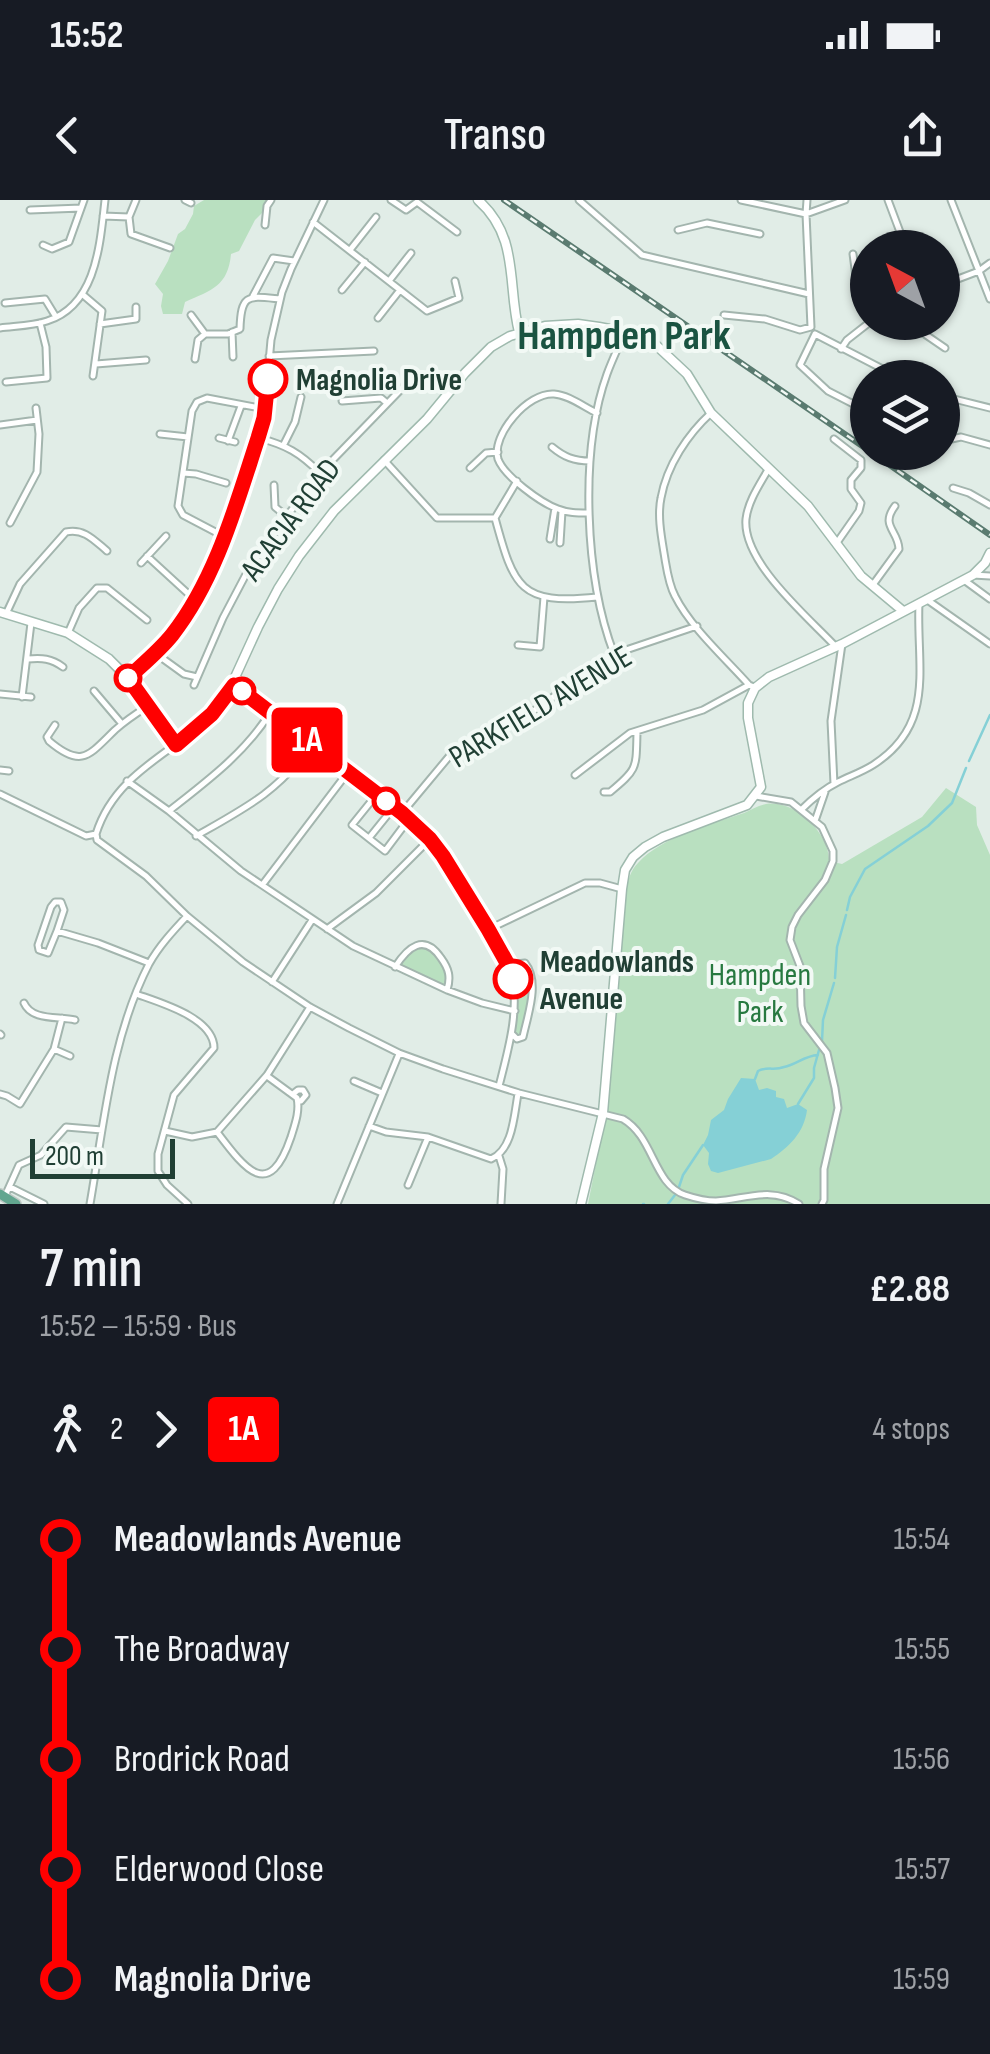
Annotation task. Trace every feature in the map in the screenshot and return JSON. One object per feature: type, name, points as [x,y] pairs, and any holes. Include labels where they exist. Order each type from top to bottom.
[{"type":"street","points":[[42,245],[52,249],[69,242],[84,200]]},
{"type":"street","points":[[0,328],[40,323],[66,313],[82,294],[94,271],[105,200]]},
{"type":"street","points":[[136,200],[129,217],[131,234],[170,248]]},
{"type":"street","points":[[264,225],[271,200]]},
{"type":"street","points":[[128,678],[169,639],[210,572],[258,438],[280,299],[324,200]]},
{"type":"street","points":[[391,200],[406,210],[418,201],[457,232]]},
{"type":"street","points":[[478,200],[498,223],[508,247],[514,278],[514,312],[520,332]]},
{"type":"street","points":[[579,200],[642,255],[809,294]]},
{"type":"street","points":[[742,200],[806,214],[845,200]]},
{"type":"street","points":[[807,200],[813,331],[800,365],[828,391],[850,402]]},
{"type":"street","points":[[888,200],[899,230]]},
{"type":"street","points":[[951,200],[990,299]]},
{"type":"street","points":[[30,210],[81,208]]},
{"type":"street","points":[[103,216],[129,217]]},
{"type":"street","points":[[350,250],[376,217]]},
{"type":"street","points":[[313,222],[426,310],[460,298],[455,281]]},
{"type":"street","points":[[678,230],[707,223],[760,234]]},
{"type":"street","points":[[389,281],[411,253]]},
{"type":"street","points":[[195,359],[198,340],[205,334],[240,328],[244,302],[253,296],[273,258],[294,261]]},
{"type":"street","points":[[342,290],[365,262]]},
{"type":"street","points":[[960,278],[990,264]]},
{"type":"street","points":[[378,318],[400,290]]},
{"type":"street","points":[[82,294],[102,311],[93,376]]},
{"type":"street","points":[[253,296],[280,299]]},
{"type":"street","points":[[6,302],[44,300],[56,317]]},
{"type":"street","points":[[100,324],[136,319],[136,307]]},
{"type":"street","points":[[191,315],[205,334]]},
{"type":"street","points":[[724,315],[765,319],[813,331],[863,360]]},
{"type":"street","points":[[6,382],[48,378],[40,323]]},
{"type":"street","points":[[799,1204],[783,1195],[743,1195],[713,1201],[684,1194],[667,1186],[634,1126],[602,1113],[518,1093],[399,1054],[310,1007],[243,962],[146,876],[97,840],[96,834],[114,795],[212,714],[234,685],[258,626],[292,565],[334,511],[427,419],[482,354],[520,332],[578,324],[625,332],[656,345],[687,374],[711,412],[808,506],[861,576],[903,611]]},
{"type":"street","points":[[232,332],[233,357]]},
{"type":"street","points":[[614,654],[597,597],[590,461],[606,376],[625,332]]},
{"type":"street","points":[[840,349],[850,338]]},
{"type":"street","points":[[933,340],[945,348]]},
{"type":"street","points":[[269,356],[374,351]]},
{"type":"street","points":[[96,364],[146,360]]},
{"type":"street","name":"ACACIA ROAD","points":[[194,685],[254,559],[320,473],[411,380]]},
{"type":"street","points":[[590,514],[559,509],[517,481],[498,460],[498,452],[510,420],[536,397],[564,396],[597,413]]},
{"type":"street","points":[[284,444],[296,422],[301,397]]},
{"type":"street","points":[[223,536],[182,514],[178,506],[192,411],[207,398],[265,408]]},
{"type":"street","points":[[342,401],[382,398],[388,404]]},
{"type":"street","points":[[960,400],[990,408]]},
{"type":"street","points":[[219,438],[231,441],[241,406]]},
{"type":"street","points":[[10,522],[37,472],[36,408]]},
{"type":"street","points":[[711,412],[680,450],[661,497],[661,533],[675,596],[752,686]]},
{"type":"street","points":[[0,425],[37,420]]},
{"type":"street","points":[[160,434],[188,437]]},
{"type":"street","points":[[960,437],[990,445]]},
{"type":"street","points":[[258,438],[284,444],[320,473]]},
{"type":"street","points":[[834,438],[861,460],[861,468],[851,480],[851,488],[861,503],[860,512],[836,544]]},
{"type":"street","points":[[552,447],[566,458],[590,461]]},
{"type":"street","points":[[470,468],[486,452],[498,452]]},
{"type":"street","points":[[384,460],[437,518],[495,518]]},
{"type":"street","points":[[769,468],[749,506],[746,522],[750,546],[760,565],[839,646]]},
{"type":"street","points":[[183,473],[226,483]]},
{"type":"street","points":[[517,481],[495,518],[516,580],[532,594],[544,597],[597,597]]},
{"type":"street","points":[[274,485],[275,507],[286,516]]},
{"type":"street","points":[[953,488],[990,505]]},
{"type":"street","points":[[872,586],[899,549],[888,521],[895,506]]},
{"type":"street","points":[[550,539],[559,509]]},
{"type":"street","points":[[559,509],[560,543]]},
{"type":"street","points":[[106,551],[83,532],[66,532],[20,584],[3,613],[68,633],[109,659],[128,678],[176,745]]},
{"type":"street","points":[[141,563],[166,536]]},
{"type":"street","points":[[575,776],[630,733],[703,710],[988,570],[990,553]]},
{"type":"street","points":[[147,556],[195,600]]},
{"type":"street","points":[[964,580],[990,599]]},
{"type":"street","points":[[68,633],[79,608],[96,588],[107,588],[147,620]]},
{"type":"street","points":[[518,645],[540,647],[544,597]]},
{"type":"street","points":[[923,601],[990,644]]},
{"type":"street","points":[[801,810],[826,789],[888,754],[911,726],[920,696],[918,637],[923,601]]},
{"type":"street","points":[[22,697],[31,623]]},
{"type":"street","name":"PARKFIELD AVENUE","points":[[402,813],[452,753],[486,731],[529,714],[614,654],[697,626]]},
{"type":"street","points":[[834,784],[831,720],[839,646]]},
{"type":"street","points":[[155,654],[184,674],[197,677]]},
{"type":"street","points":[[27,659],[53,660],[62,667]]},
{"type":"street","points":[[234,685],[402,813],[443,856],[511,970],[516,990],[512,1034],[499,1086]]},
{"type":"street","points":[[581,1204],[602,1113],[625,870],[632,857],[663,836],[748,805],[758,791],[748,718],[752,686]]},
{"type":"street","points":[[0,694],[31,697]]},
{"type":"street","points":[[95,696],[122,724]]},
{"type":"street","points":[[55,725],[44,738],[69,756],[86,756],[148,706]]},
{"type":"street","points":[[169,811],[233,760],[270,713]]},
{"type":"street","points":[[604,792],[610,792],[633,773],[638,731]]},
{"type":"street","points":[[196,836],[264,796],[293,771],[312,745]]},
{"type":"street","points":[[0,770],[9,771]]},
{"type":"street","points":[[262,884],[348,772]]},
{"type":"street","points":[[127,781],[241,871],[353,946],[447,990],[515,1010]]},
{"type":"street","points":[[815,821],[826,789]]},
{"type":"street","points":[[758,791],[791,802],[815,821],[828,838],[833,861],[825,880],[798,914],[790,940],[800,966],[804,1023],[827,1054],[838,1108],[824,1169],[822,1204]]},
{"type":"street","points":[[0,794],[86,836],[96,834]]},
{"type":"street","points":[[377,794],[352,825],[385,851],[409,819]]},
{"type":"street","points":[[369,838],[394,807]]},
{"type":"street","points":[[327,929],[376,893],[430,839]]},
{"type":"street","points":[[488,929],[585,884],[600,883],[622,890]]},
{"type":"street","points":[[60,902],[64,910],[57,931],[48,953],[39,950],[50,907],[60,902]]},
{"type":"street","points":[[90,1204],[117,1050],[149,964],[187,916]]},
{"type":"street","points":[[272,982],[312,920]]},
{"type":"street","points":[[57,931],[149,964]]},
{"type":"street","points":[[395,967],[416,944],[428,945],[446,964],[450,978],[447,990]]},
{"type":"street","points":[[511,970],[516,964],[525,963],[533,980],[523,1037],[517,1039],[512,1034]]},
{"type":"street","points":[[136,994],[182,1012],[214,1038],[214,1048],[174,1095],[158,1154],[158,1172],[188,1204]]},
{"type":"street","points":[[165,1131],[192,1137],[217,1132],[267,1076],[310,1007]]},
{"type":"street","points":[[23,1009],[34,1015],[75,1020]]},
{"type":"street","points":[[0,1094],[20,1104],[54,1049],[62,1017]]},
{"type":"street","points":[[54,1049],[70,1056]]},
{"type":"street","points":[[337,1204],[399,1054]]},
{"type":"street","points":[[217,1132],[232,1152],[259,1174],[269,1174],[278,1166],[299,1108],[296,1098],[267,1076]]},
{"type":"street","points":[[354,1082],[382,1093]]},
{"type":"street","points":[[369,1126],[428,1137],[491,1159],[499,1156],[509,1136],[518,1093]]},
{"type":"street","points":[[44,1204],[7,1197],[19,1164],[41,1155],[66,1127],[103,1131]]},
{"type":"street","points":[[408,1185],[428,1137]]},
{"type":"street","points":[[499,1156],[503,1169],[501,1204]]},
{"type":"green space","points":[[204,200],[269,200],[239,251],[231,254],[222,280],[185,302],[182,314],[163,314],[163,294],[155,284],[194,206]]},
{"type":"green space","name":"Hampden Park","points":[[946,788],[976,807],[977,825],[990,855],[990,1204],[588,1204],[606,1113],[626,891],[635,866],[673,839],[766,804],[788,807],[809,820],[824,840],[829,861],[842,864],[922,817]]},
{"type":"green space","points":[[416,944],[436,951],[450,979],[447,990],[395,967]]},
{"type":"green space","points":[[525,963],[533,979],[523,1037],[517,1039],[512,1034],[515,1011],[511,970],[516,964]]},
{"type":"water","points":[[741,1078],[755,1079],[759,1090],[776,1091],[776,1097],[784,1099],[787,1108],[798,1104],[807,1110],[803,1126],[784,1150],[771,1159],[718,1173],[711,1171],[709,1153],[703,1145],[711,1120],[724,1110]]},
{"type":"waterway","points":[[969,761],[990,715]]},
{"type":"waterway","points":[[847,910],[865,869],[928,826],[952,803],[966,768]]},
{"type":"waterway","points":[[835,978],[837,947],[846,915]]},
{"type":"waterway","points":[[822,1041],[823,1020],[834,983]]},
{"type":"waterway","points":[[798,1104],[814,1078],[819,1050]]},
{"type":"waterway","points":[[755,1079],[758,1071],[818,1055]]},
{"type":"waterway","points":[[679,1187],[703,1145]]},
{"type":"waterway","points":[[668,1204],[675,1195]]},
{"type":"railway","points":[[504,200],[850,438]]},
{"type":"railway","points":[[897,470],[990,535]]},
{"type":"bus line","name":"1A","points":[[268,379],[258,438],[210,572],[169,639],[128,678],[176,745],[212,714],[234,685],[402,813],[443,856],[502,951],[513,979]]},
{"type":"place","name":"Magnolia Drive","points":[[268,379]]},
{"type":"place","name":"Meadowlands Avenue","points":[[513,979]]},
{"type":"district","name":"Hampden Park","points":[[624,334]]}]
